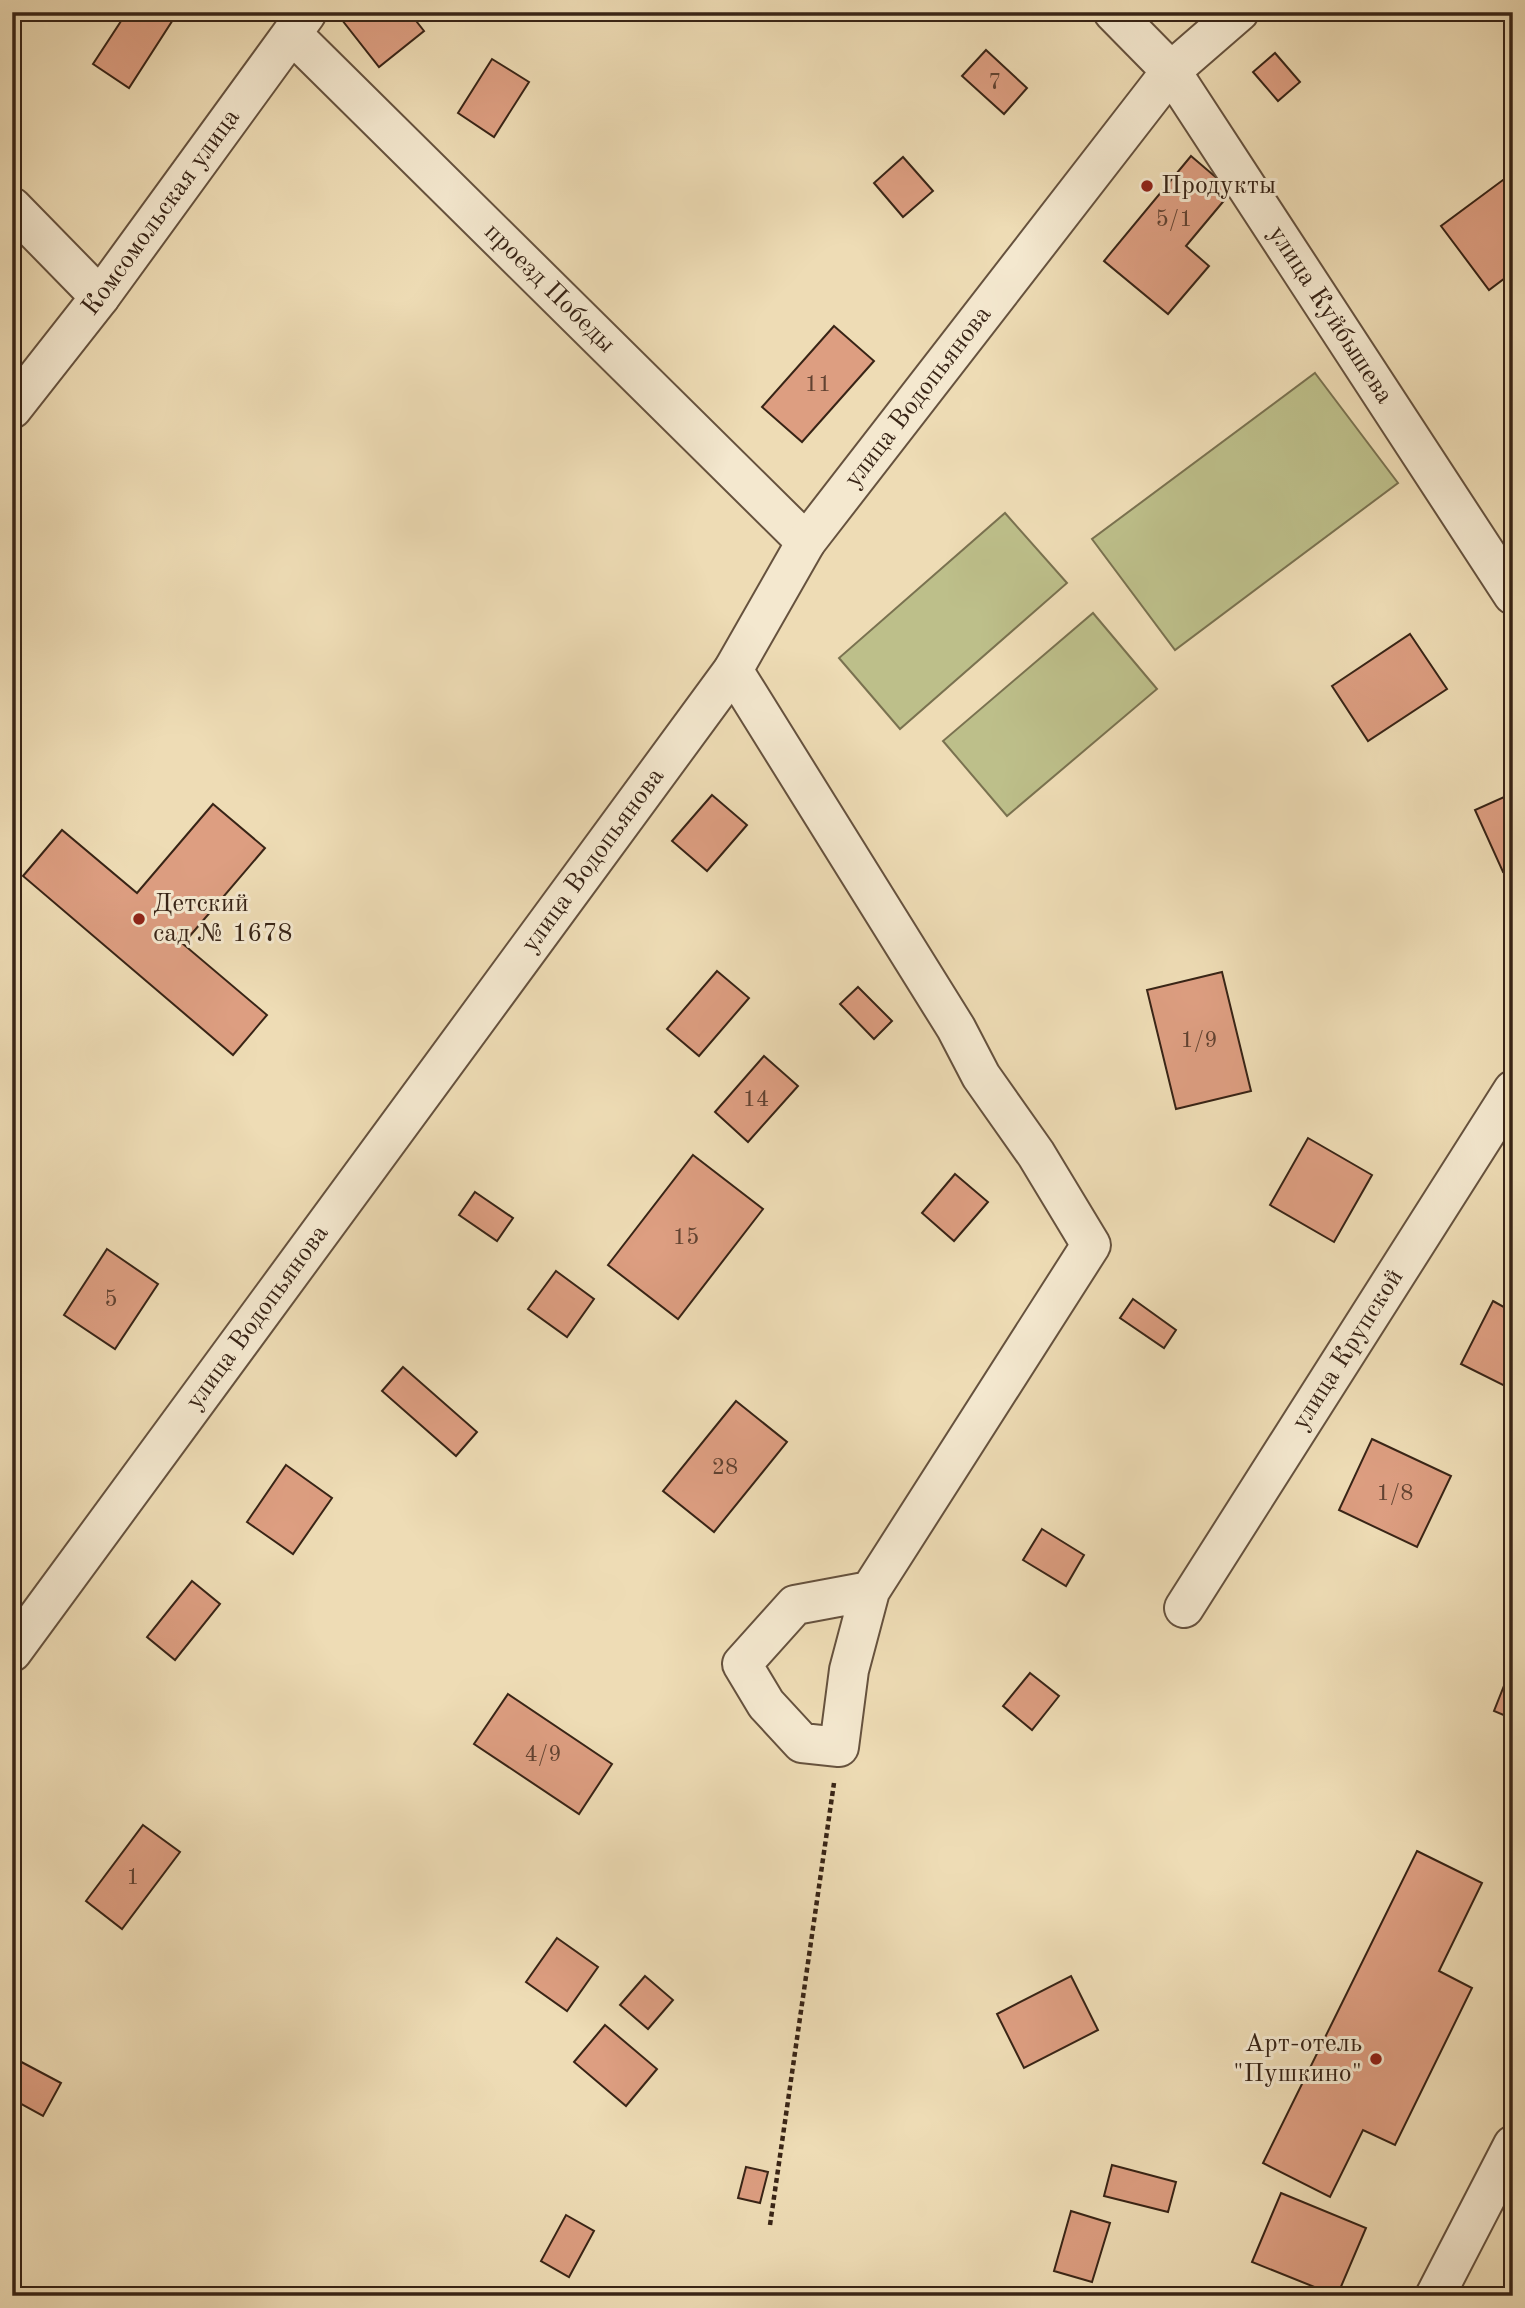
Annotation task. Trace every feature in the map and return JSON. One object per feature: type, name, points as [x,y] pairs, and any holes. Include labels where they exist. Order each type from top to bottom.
[{"type":"street","name":"улица Куйбышева","points":[[1113,12],[1171,71],[1513,595]]},
{"type":"street","name":"улица Водопьянова","points":[[12,1652],[733,670],[806,542],[1171,71],[1239,12]]},
{"type":"street","name":"Комсомольская улица","points":[[12,409],[100,297],[300,23]]},
{"type":"street","name":"проезд Победы","points":[[300,23],[806,542]]},
{"type":"street","points":[[12,207],[100,297]]},
{"type":"street","points":[[733,670],[956,1028],[981,1076],[1036,1154],[1091,1245],[870,1591],[849,1670],[839,1748],[802,1743],[766,1704],[742,1664],[795,1605],[870,1591]]},
{"type":"street","name":"улица Крупской","points":[[1184,1608],[1513,1090]]},
{"type":"street","points":[[1435,2296],[1513,2145]]},
{"type":"path","points":[[770,2225],[839,1748]]},
{"type":"green space","points":[[1315,373],[1398,483],[1175,650],[1092,539]]},
{"type":"green space","points":[[1005,513],[1067,583],[900,729],[839,658]]},
{"type":"green space","points":[[1093,613],[1157,689],[1007,816],[943,741]]},
{"type":"building","points":[[127,12],[178,12],[129,88],[93,64]]},
{"type":"building","points":[[352,12],[409,12],[424,31],[379,67],[342,20]]},
{"type":"building","points":[[986,50],[1027,88],[1004,114],[962,76]]},
{"type":"building","points":[[1275,53],[1300,82],[1278,101],[1253,72]]},
{"type":"building","points":[[492,59],[529,82],[494,137],[458,113]]},
{"type":"building","points":[[1191,156],[1232,191],[1186,246],[1209,266],[1168,314],[1104,261]]},
{"type":"building","points":[[903,157],[933,191],[903,217],[874,183]]},
{"type":"building","points":[[1507,177],[1513,184],[1513,272],[1489,290],[1441,226]]},
{"type":"building","points":[[834,326],[874,361],[802,442],[762,407]]},
{"type":"building","points":[[1410,634],[1447,689],[1368,741],[1332,686]]},
{"type":"building","points":[[1513,793],[1513,867],[1503,872],[1475,810]]},
{"type":"building","points":[[712,795],[747,825],[707,871],[672,841]]},
{"type":"building","name":"Детский сад № 1678","points":[[213,804],[265,848],[183,944],[267,1015],[233,1055],[23,876],[62,830],[137,893]]},
{"type":"building","points":[[717,971],[749,998],[699,1056],[667,1029]]},
{"type":"building","points":[[1222,972],[1251,1091],[1176,1109],[1147,990]]},
{"type":"building","points":[[858,987],[892,1021],[874,1039],[840,1004]]},
{"type":"building","points":[[764,1056],[798,1086],[748,1142],[715,1112]]},
{"type":"building","points":[[1308,1138],[1372,1175],[1334,1242],[1270,1205]]},
{"type":"building","points":[[693,1155],[763,1209],[678,1319],[608,1265]]},
{"type":"building","points":[[955,1174],[988,1202],[954,1241],[922,1213]]},
{"type":"building","points":[[475,1192],[513,1218],[497,1241],[459,1215]]},
{"type":"building","points":[[107,1249],[158,1284],[115,1349],[64,1315]]},
{"type":"building","points":[[556,1271],[594,1299],[567,1337],[528,1309]]},
{"type":"building","points":[[1133,1299],[1176,1330],[1164,1348],[1120,1318]]},
{"type":"building","points":[[1493,1301],[1513,1312],[1513,1390],[1461,1364]]},
{"type":"building","points":[[403,1367],[477,1432],[456,1456],[382,1391]]},
{"type":"building","points":[[736,1401],[787,1442],[714,1532],[663,1491]]},
{"type":"building","points":[[1372,1439],[1451,1476],[1417,1547],[1339,1510]]},
{"type":"building","points":[[286,1465],[332,1498],[293,1554],[247,1522]]},
{"type":"building","points":[[1042,1529],[1084,1555],[1066,1586],[1023,1560]]},
{"type":"building","points":[[192,1581],[220,1604],[175,1660],[147,1637]]},
{"type":"building","points":[[1513,1663],[1513,1719],[1494,1711]]},
{"type":"building","points":[[1030,1673],[1059,1696],[1032,1730],[1003,1706]]},
{"type":"building","points":[[508,1694],[612,1764],[579,1814],[474,1744]]},
{"type":"building","points":[[143,1825],[180,1852],[122,1929],[86,1901]]},
{"type":"building","name":"Арт-отель \"Пушкино\"","points":[[1417,1851],[1482,1883],[1439,1971],[1472,1988],[1395,2145],[1363,2130],[1330,2197],[1263,2163]]},
{"type":"building","points":[[557,1938],[598,1967],[567,2011],[526,1982]]},
{"type":"building","points":[[645,1976],[673,2000],[648,2029],[620,2005]]},
{"type":"building","points":[[1071,1976],[1098,2030],[1024,2068],[997,2014]]},
{"type":"building","points":[[605,2025],[657,2069],[626,2106],[574,2062]]},
{"type":"building","points":[[12,2057],[61,2083],[43,2116],[12,2099]]},
{"type":"building","points":[[1112,2165],[1176,2182],[1168,2212],[1104,2196]]},
{"type":"building","points":[[746,2167],[768,2172],[760,2203],[738,2198]]},
{"type":"building","points":[[1281,2193],[1366,2228],[1337,2296],[1252,2262]]},
{"type":"building","points":[[1071,2211],[1110,2223],[1092,2282],[1054,2271]]},
{"type":"building","points":[[566,2215],[594,2231],[569,2277],[541,2261]]},
{"type":"place","name":"Продукты","points":[[1147,186]]},
{"type":"place","name":"Детский сад № 1678","points":[[139,919]]},
{"type":"place","name":"Арт-отель \"Пушкино\"","points":[[1376,2059]]}]
